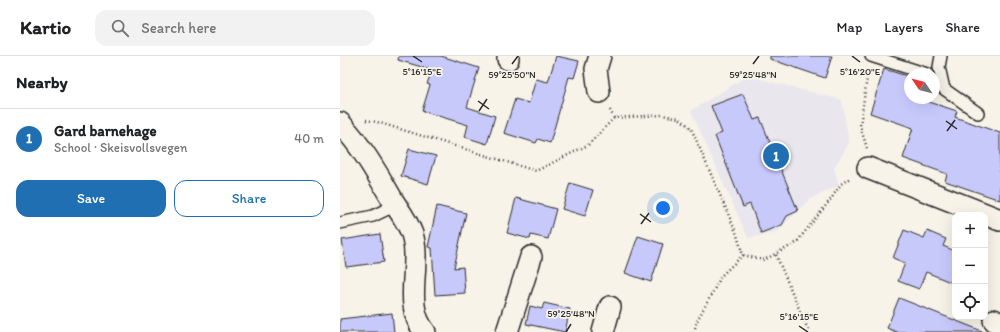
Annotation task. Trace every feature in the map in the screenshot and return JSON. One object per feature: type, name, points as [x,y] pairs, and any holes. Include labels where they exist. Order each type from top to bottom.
[{"type":"street","points":[[599,92],[596,69],[600,56]]},
{"type":"street","points":[[340,123],[379,176],[412,234],[414,252],[415,312],[420,326],[425,332]]},
{"type":"street","points":[[868,168],[1000,220]]},
{"type":"street","points":[[507,332],[531,257]]},
{"type":"street","points":[[603,332],[610,306]]},
{"type":"lane","points":[[871,56],[908,68]]},
{"type":"lane","points":[[938,68],[941,56]]},
{"type":"lane","points":[[940,80],[944,89],[978,112]]},
{"type":"lane","points":[[340,223],[373,216],[396,205]]},
{"type":"path","points":[[743,255],[764,260],[776,255],[796,243],[841,184],[868,168],[868,149],[860,126],[871,56]]},
{"type":"path","points":[[362,120],[377,122],[536,171],[588,145],[614,118],[662,116],[679,118],[691,128],[736,232],[743,255]]},
{"type":"path","points":[[694,332],[697,321],[722,275],[743,255]]},
{"type":"path","points":[[776,255],[809,332]]},
{"type":"shaded area","points":[[747,76],[842,100],[849,143],[834,168],[839,186],[810,199],[777,232],[748,238],[691,111]]},
{"type":"building","points":[[399,56],[441,56],[479,68],[467,107],[495,116],[487,144],[465,137],[468,125],[422,111],[430,85],[427,84],[432,70],[398,60]]},
{"type":"building","points":[[556,56],[579,61],[574,78],[569,77],[550,143],[538,139],[536,143],[504,133],[515,99],[529,103],[536,79],[548,82]]},
{"type":"building","points":[[770,56],[832,56],[825,78],[770,59]]},
{"type":"building","points":[[884,69],[904,75],[904,104],[935,104],[957,111],[955,117],[1000,133],[1000,200],[945,181],[947,174],[903,158],[913,128],[870,113]]},
{"type":"building","points":[[743,94],[754,120],[760,118],[798,211],[787,216],[782,225],[761,233],[750,204],[743,207],[715,136],[722,133],[711,106]]},
{"type":"building","points":[[409,149],[436,156],[428,184],[401,176]]},
{"type":"building","points":[[570,183],[593,190],[585,216],[562,209]]},
{"type":"building","points":[[516,198],[556,209],[548,239],[531,235],[530,239],[507,233]]},
{"type":"building","points":[[437,206],[466,213],[454,268],[463,267],[465,293],[435,295],[432,248],[428,247]]},
{"type":"building","points":[[904,230],[924,238],[927,231],[946,239],[943,246],[952,250],[952,283],[926,272],[919,289],[898,281],[905,263],[893,258]]},
{"type":"building","points":[[380,234],[384,262],[346,267],[342,240]]},
{"type":"building","points":[[638,236],[663,244],[651,282],[625,273]]},
{"type":"building","points":[[899,298],[982,332],[896,332],[887,328]]},
{"type":"building","points":[[544,303],[570,309],[565,332],[526,324],[530,306],[542,309]]},
{"type":"building","points":[[392,313],[394,332],[340,332],[340,319]]},
{"type":"place","name":"Gard barnehage","points":[[776,156]]}]
